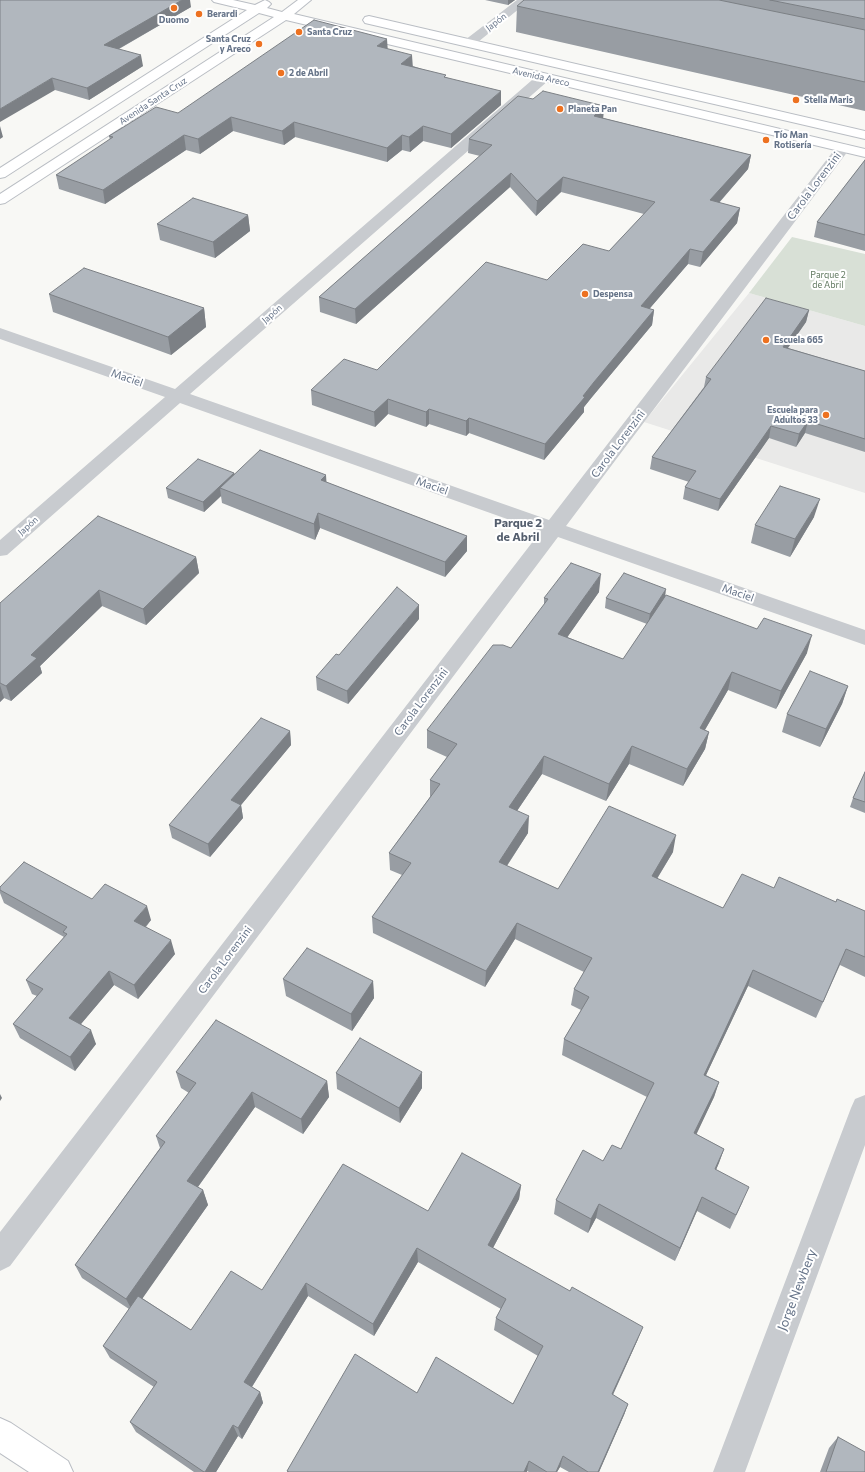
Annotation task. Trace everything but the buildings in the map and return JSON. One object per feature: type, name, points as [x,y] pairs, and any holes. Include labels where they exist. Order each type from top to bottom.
[{"type":"main road","name":"Avenida Areco","points":[[218,0],[865,153]]},
{"type":"main road","name":"Avenida Santa Cruz","points":[[0,174],[272,0]]},
{"type":"main road","points":[[282,0],[306,4]]},
{"type":"main road","name":"Avenida Santa Cruz","points":[[0,200],[284,16],[306,4]]},
{"type":"main road","name":"Avenida Areco","points":[[360,18],[865,135]]},
{"type":"main road","points":[[0,1434],[57,1472]]},
{"type":"street","name":"Japón","points":[[469,43],[524,0]]},
{"type":"street","name":"Japón","points":[[0,550],[544,77]]},
{"type":"street","name":"Carola Lorenzini","points":[[0,1256],[843,148]]},
{"type":"street","name":"Maciel","points":[[0,334],[865,638]]},
{"type":"street","name":"Jorge Newbery","points":[[729,1472],[865,1108]]},
{"type":"shaded area","points":[[749,293],[865,326],[865,493],[644,422]]},
{"type":"green space","name":"Parque 2 de Abril","points":[[792,237],[865,254],[865,326],[749,293]]},
{"type":"place","name":"Duomo","points":[[174,8]]},
{"type":"place","name":"Berardi","points":[[199,14]]},
{"type":"place","name":"Santa Cruz","points":[[299,32]]},
{"type":"place","name":"Santa Cruz y Areco","points":[[259,44]]},
{"type":"place","name":"2 de Abril","points":[[281,73]]},
{"type":"place","name":"Stella Maris","points":[[796,100]]},
{"type":"place","name":"Planeta Pan","points":[[560,109]]},
{"type":"place","name":"Tío Man Rotisería","points":[[766,140]]},
{"type":"place","name":"Despensa","points":[[585,294]]},
{"type":"place","name":"Escuela 665","points":[[766,340]]},
{"type":"place","name":"Escuela para Adultos 33","points":[[826,415]]},
{"type":"district","name":"Parque 2 de Abril","points":[[518,530]]}]
